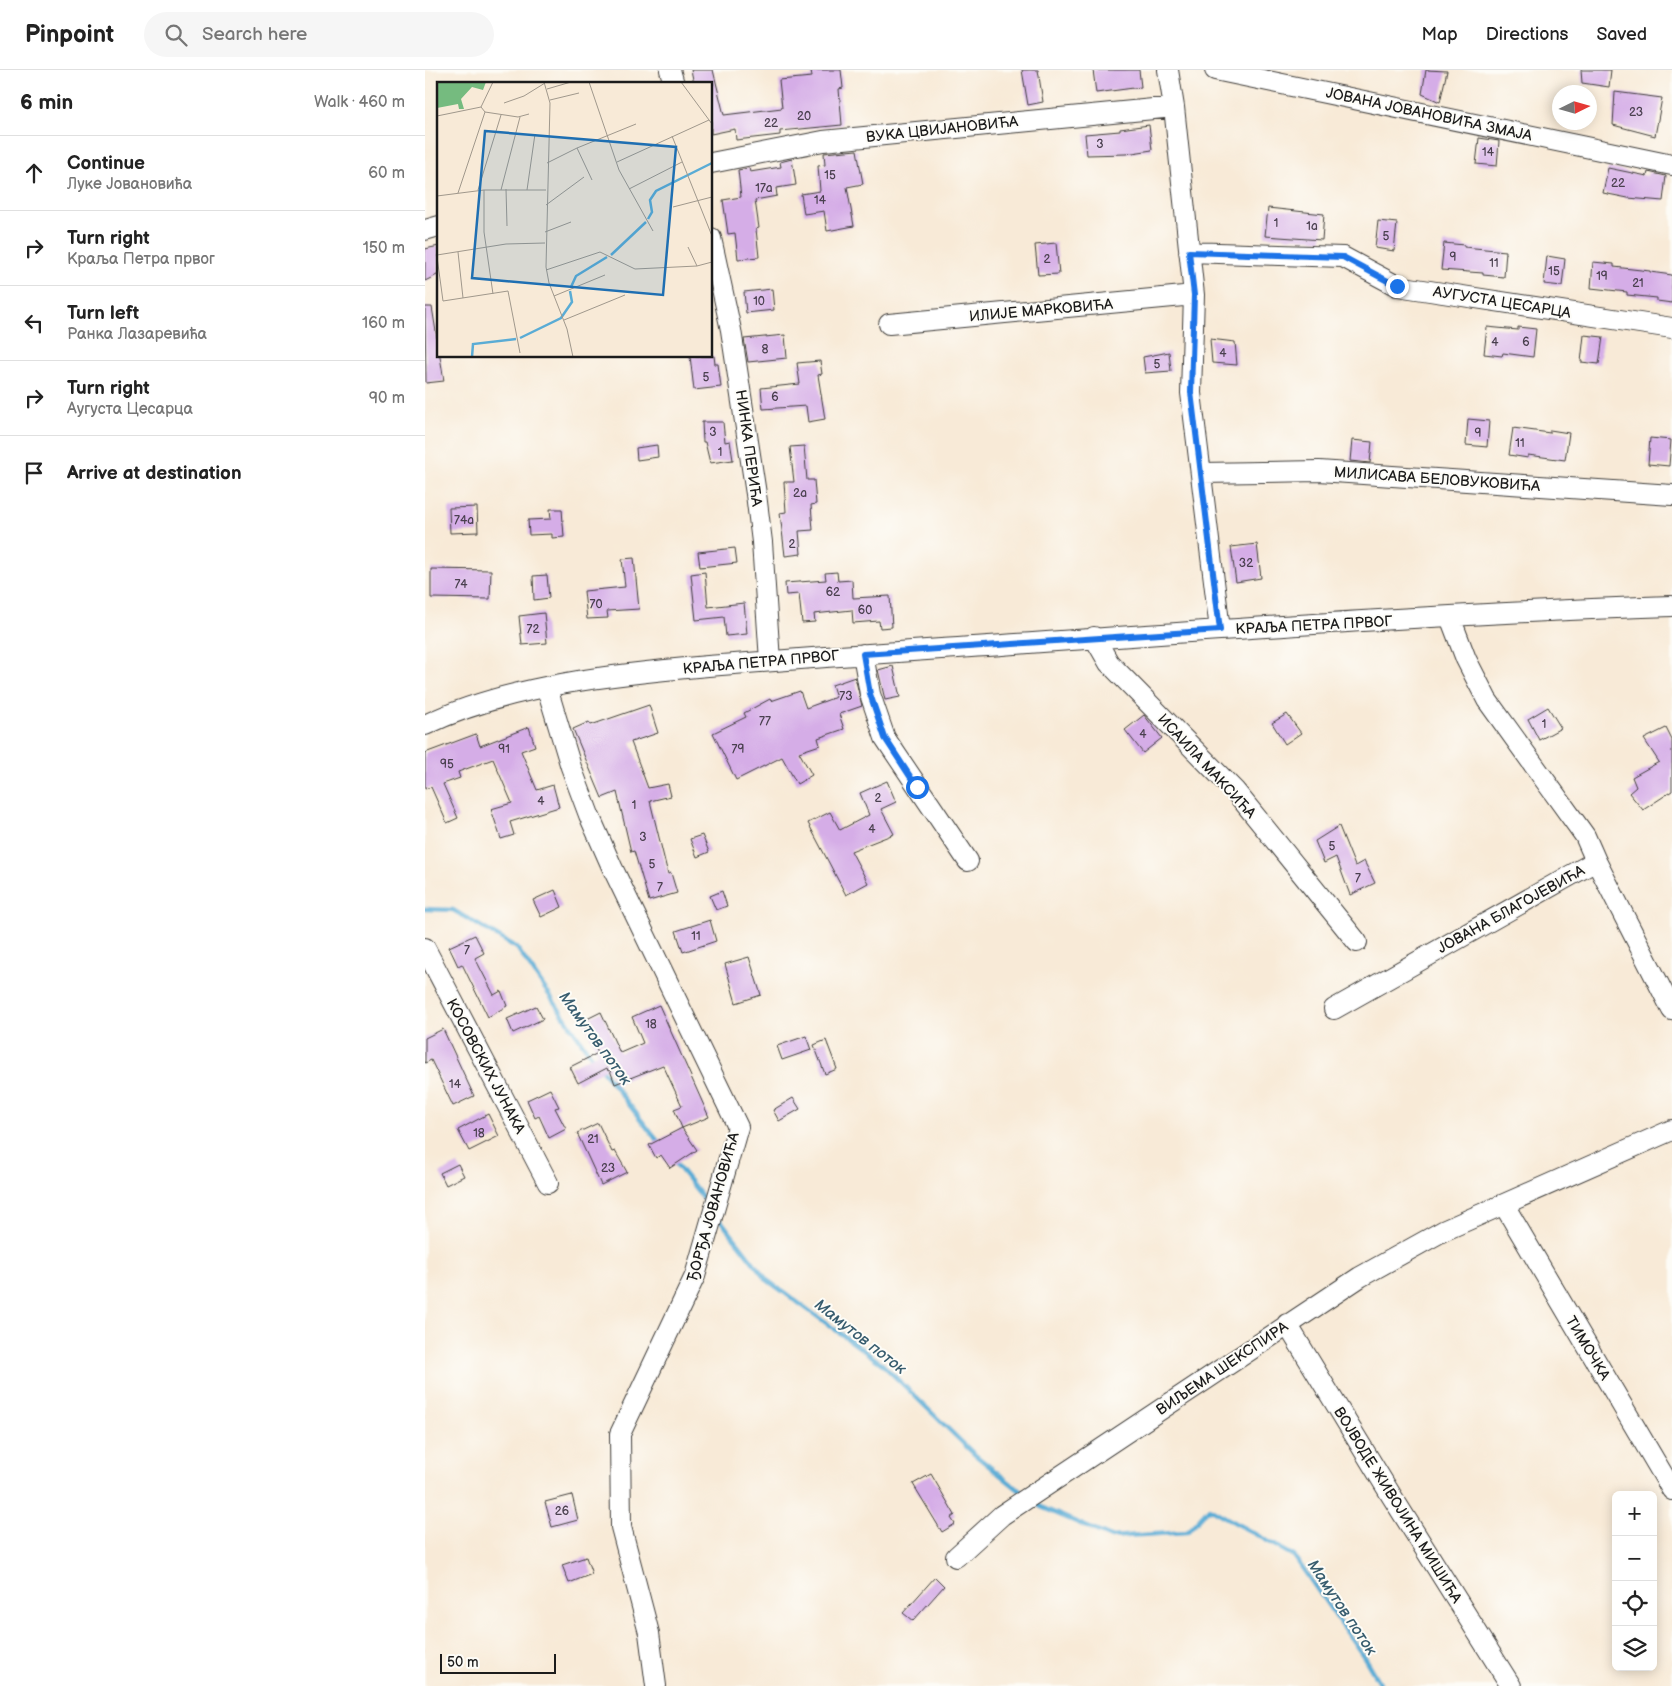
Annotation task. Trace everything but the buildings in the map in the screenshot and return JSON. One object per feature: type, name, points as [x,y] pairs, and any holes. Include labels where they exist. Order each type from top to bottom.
[{"type":"street","points":[[1168,70],[1174,106],[1194,295],[1191,392],[1220,630]]},
{"type":"street","name":"ЈОВАНА ЈОВАНОВИЋА ЗМАЈА","points":[[1215,70],[1672,165]]},
{"type":"street","name":"ВУКА ЦВИЈАНОВИЋА","points":[[713,163],[823,141],[1174,106]]},
{"type":"street","name":"НИНКА ПЕРИЋА","points":[[713,247],[731,330],[756,494],[762,542],[770,661]]},
{"type":"street","name":"АУГУСТА ЦЕСАРЦА","points":[[1189,252],[1343,257],[1397,286],[1672,328]]},
{"type":"street","name":"ИЛИЈЕ МАРКОВИЋА","points":[[889,324],[1194,295]]},
{"type":"street","name":"МИЛИСАВА БЕЛОВУКОВИЋА","points":[[1201,473],[1319,471],[1672,496]]},
{"type":"street","name":"КРАЉА ПЕТРА ПРВОГ","points":[[425,725],[473,706],[512,695],[635,673],[770,661],[1094,638],[1672,606]]},
{"type":"street","name":"ЈОВАНА БЛАГОЈЕВИЋА","points":[[1333,1009],[1596,861],[1585,836],[1487,700],[1466,659],[1450,617]]},
{"type":"street","name":"ИСАИЛА МАКСИЋА","points":[[1094,638],[1109,663],[1235,791],[1357,942]]},
{"type":"street","points":[[863,654],[870,694],[885,738],[968,861]]},
{"type":"street","name":"ЂОРЂА ЈОВАНОВИЋА","points":[[547,688],[571,768],[593,824],[738,1126],[695,1276],[620,1434],[621,1527],[649,1633],[656,1686]]},
{"type":"street","points":[[1596,861],[1672,1010]]},
{"type":"street","name":"КОСОВСКИХ ЈУНАКА","points":[[425,948],[548,1183]]},
{"type":"street","name":"ВИЉЕМА ШЕКСПИРА","points":[[956,1557],[1002,1515],[1360,1277],[1443,1231],[1672,1130]]},
{"type":"street","name":"ТИМОЧКА","points":[[1504,1205],[1672,1490]]},
{"type":"street","name":"ВОЈВОДЕ ЖИВОЈИНА МИШИЋА","points":[[1287,1324],[1391,1495],[1511,1686]]},
{"type":"waterway","name":"Мамутов поток","points":[[425,909],[453,910],[517,948],[594,1060]]},
{"type":"waterway","name":"Мамутов поток","points":[[599,1066],[660,1144]]},
{"type":"waterway","name":"Мамутов поток","points":[[673,1160],[709,1205]]},
{"type":"waterway","name":"Мамутов поток","points":[[718,1217],[767,1280],[881,1363],[974,1454],[1024,1494]]},
{"type":"waterway","name":"Мамутов поток","points":[[1032,1500],[1041,1507],[1111,1537],[1187,1532],[1209,1508],[1294,1556],[1364,1657],[1381,1686]]},
{"type":"route","points":[[917,787],[885,738],[870,694],[863,654],[1220,630],[1191,392],[1194,295],[1189,252],[1343,257],[1397,286]]}]
